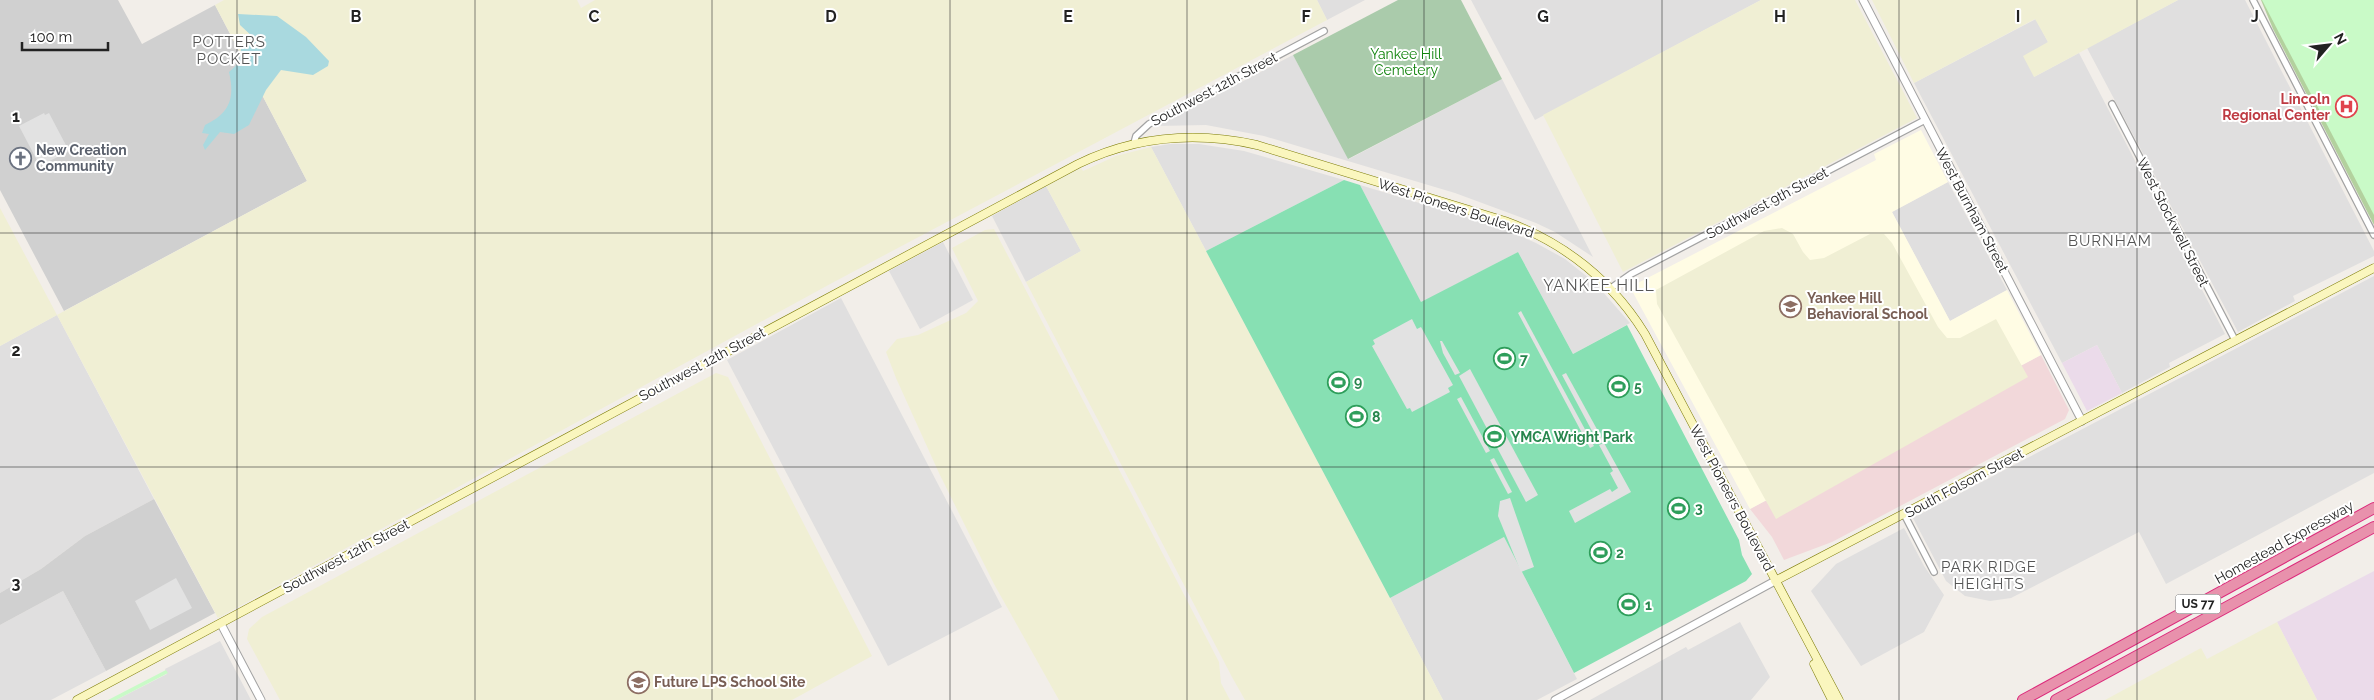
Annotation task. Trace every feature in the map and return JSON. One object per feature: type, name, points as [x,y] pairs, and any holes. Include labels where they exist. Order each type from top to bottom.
[{"type":"highway","name":"Homestead Expressway","points":[[2023,700],[2374,508]]},
{"type":"highway","name":"Homestead Expressway","points":[[2056,700],[2374,526]]},
{"type":"main road","name":"West Pioneers Boulevard","points":[[1134,143],[1174,137],[1206,137],[1240,141],[1528,230],[1575,256],[1611,288],[1629,309],[1645,334],[1839,700]]},
{"type":"main road","name":"Southwest 12th Street","points":[[77,700],[1089,158],[1134,143]]},
{"type":"main road","name":"South Folsom Street","points":[[1775,581],[2374,268]]},
{"type":"main road","name":"West Pioneers Boulevard","points":[[1775,581],[1832,700]]},
{"type":"street","name":"West Burnham Street","points":[[1863,0],[2082,421]]},
{"type":"street","points":[[2253,0],[2374,235]]},
{"type":"street","name":"Southwest 12th Street","points":[[1134,143],[1136,136],[1149,124],[1324,31]]},
{"type":"street","name":"West Stockwell Street","points":[[2112,104],[2235,340]]},
{"type":"street","name":"Southwest 9th Street","points":[[1611,288],[1631,274],[1925,120]]},
{"type":"street","points":[[1904,514],[1934,572]]},
{"type":"street","name":"South Folsom Street","points":[[1555,700],[1775,581]]},
{"type":"street","points":[[221,624],[261,700]]},
{"type":"shaded area","points":[[0,0],[118,0],[142,44],[215,5],[307,181],[64,311],[0,190]]},
{"type":"shaded area","points":[[1317,0],[1365,0],[1327,20]]},
{"type":"shaded area","points":[[1471,0],[1761,0],[1535,120]]},
{"type":"shaded area","points":[[2178,0],[2245,0],[2374,251],[2374,256],[2293,296],[2295,301],[2238,332],[2087,48]]},
{"type":"shaded area","points":[[2036,19],[2048,42],[2034,77],[2079,53],[2225,334],[2169,363],[2170,367],[2122,393],[2097,345],[2062,363],[1914,83]]},
{"type":"shaded area","points":[[1293,55],[1349,159],[1502,79],[1593,257],[1555,232],[1536,223],[1455,193],[1264,136],[1206,125],[1157,126]]},
{"type":"shaded area","points":[[44,113],[45,115],[49,113],[69,151],[40,166],[19,126]]},
{"type":"shaded area","name":"Yankee Hill Behavioral School","points":[[1921,130],[1948,182],[1892,212],[1950,321],[2007,290],[2041,355],[1750,509],[1630,287],[1876,160],[1874,154]]},
{"type":"shaded area","points":[[1170,144],[1199,144],[1244,151],[1344,180],[1206,251],[1151,147]]},
{"type":"shaded area","points":[[1948,182],[2007,290],[1950,321],[1892,212]]},
{"type":"shaded area","points":[[1360,185],[1502,228],[1536,243],[1565,259],[1595,283],[1630,323],[1573,354],[1518,252],[1421,303]]},
{"type":"shaded area","points":[[1046,186],[1081,251],[1026,282],[992,216]]},
{"type":"shaded area","points":[[943,242],[973,300],[920,329],[889,271]]},
{"type":"shaded area","points":[[2374,276],[2374,473],[2166,584],[2139,532],[2011,598],[1990,601],[1965,596],[1946,581],[1913,518]]},
{"type":"shaded area","points":[[841,298],[1002,607],[888,666],[727,360]]},
{"type":"shaded area","points":[[1521,311],[1594,446],[1590,448],[1518,313]]},
{"type":"shaded area","points":[[57,315],[154,499],[85,536],[41,569],[0,593],[0,346]]},
{"type":"shaded area","points":[[1412,319],[1417,329],[1421,327],[1453,385],[1448,388],[1450,392],[1412,412],[1410,408],[1407,409],[1372,346],[1375,344],[1373,340]]},
{"type":"shaded area","points":[[1440,341],[1442,341],[1460,373],[1455,375],[1443,353]]},
{"type":"shaded area","points":[[2097,345],[2122,393],[2087,411],[2062,363]]},
{"type":"shaded area","points":[[2041,355],[2069,410],[2065,419],[1832,542],[1784,560],[1772,537],[1750,509]]},
{"type":"shaded area","points":[[1470,369],[1538,495],[1526,502],[1459,376]]},
{"type":"shaded area","points":[[1566,373],[1604,442],[1599,444],[1562,375]]},
{"type":"shaded area","points":[[1461,397],[1490,451],[1486,453],[1457,399]]},
{"type":"shaded area","points":[[1604,443],[1631,492],[1575,523],[1569,511],[1610,489],[1612,492],[1618,488],[1610,473],[1613,471],[1599,445]]},
{"type":"shaded area","points":[[1494,458],[1512,492],[1508,494],[1490,460]]},
{"type":"shaded area","points":[[1510,498],[1534,567],[1521,572],[1498,516],[1500,501]]},
{"type":"shaded area","points":[[154,499],[215,613],[106,671],[63,591],[0,625],[0,593],[41,569],[85,536]]},
{"type":"shaded area","points":[[1904,528],[1924,566],[1944,595],[1924,632],[1861,666],[1811,591],[1836,564]]},
{"type":"shaded area","points":[[1504,537],[1577,679],[1537,700],[1443,700],[1390,598]]},
{"type":"shaded area","points":[[2374,571],[2374,700],[2317,700],[2277,622]]},
{"type":"shaded area","points":[[176,578],[192,608],[150,630],[135,601]]},
{"type":"shaded area","points":[[63,591],[106,671],[51,700],[0,700],[0,625]]},
{"type":"shaded area","points":[[1740,622],[1770,677],[1751,700],[1590,700],[1686,647],[1688,650]]},
{"type":"shaded area","points":[[220,641],[251,700],[116,700],[167,674],[165,669]]},
{"type":"green space","points":[[224,0],[577,0],[581,8],[595,0],[1317,0],[1327,20],[832,283],[218,618],[57,315],[307,181],[215,5]]},
{"type":"green space","name":"Yankee Hill Cemetery","points":[[1398,0],[1461,0],[1502,79],[1348,159],[1293,55]]},
{"type":"green space","points":[[1761,0],[1855,0],[1917,118],[1623,272],[1543,115]]},
{"type":"green space","points":[[1872,0],[2178,0],[2034,77],[2023,56],[2048,42],[2035,19],[1914,83]]},
{"type":"green space","points":[[2261,0],[2289,0],[2374,161],[2374,225],[2273,29]]},
{"type":"green space","name":"Lincoln Regional Center","points":[[2262,0],[2374,0],[2374,215]]},
{"type":"green space","points":[[1151,147],[1443,700],[1245,700],[1232,677],[1026,282],[1081,251],[1046,186],[1081,168],[1083,171],[1116,156]]},
{"type":"green space","name":"YMCA Wright Park","points":[[1344,180],[1360,185],[1421,302],[1518,252],[1573,354],[1627,325],[1739,540],[1742,555],[1752,574],[1746,581],[1574,673],[1504,537],[1390,598],[1206,251]]},
{"type":"green space","points":[[0,208],[57,315],[0,346]]},
{"type":"green space","name":"Yankee Hill Behavioral School","points":[[1782,228],[1793,234],[1810,260],[1824,258],[1870,234],[1884,234],[1892,243],[1938,327],[1947,338],[1960,338],[1996,319],[2028,377],[1776,519],[1657,304],[1656,290],[1764,231]]},
{"type":"green space","points":[[994,229],[1219,662],[1221,683],[1230,700],[1059,700],[994,584],[939,473],[886,352],[897,339],[918,335],[966,313],[978,301],[952,248],[985,230]]},
{"type":"green space","points":[[716,373],[728,377],[872,656],[792,700],[280,700],[247,639],[249,629],[262,617]]},
{"type":"green space","points":[[2277,622],[2317,700],[2105,700],[2201,648],[2207,659]]},
{"type":"green space","points":[[166,670],[168,673],[116,700],[108,700]]},
{"type":"water","points":[[238,14],[277,16],[306,37],[329,61],[328,66],[313,75],[281,70],[266,90],[249,125],[234,134],[220,132],[205,150],[203,145],[209,134],[202,133],[205,125],[220,115],[229,104],[231,81],[229,72],[239,63],[241,49],[254,38],[240,25]]},
{"type":"place","name":"Lincoln Regional Center","points":[[2346,107]]},
{"type":"place","name":"New Creation Community","points":[[20,158]]},
{"type":"place","name":"Yankee Hill Behavioral School","points":[[1791,306]]},
{"type":"place","name":"7","points":[[1504,359]]},
{"type":"place","name":"9","points":[[1338,382]]},
{"type":"place","name":"5","points":[[1618,387]]},
{"type":"place","name":"8","points":[[1356,417]]},
{"type":"place","name":"YMCA Wright Park","points":[[1495,437]]},
{"type":"place","name":"3","points":[[1679,508]]},
{"type":"place","name":"2","points":[[1600,553]]},
{"type":"place","name":"1","points":[[1629,605]]},
{"type":"place","name":"Future LPS School Site","points":[[638,682]]},
{"type":"district","name":"POTTERS POCKET","points":[[229,50]]},
{"type":"district","name":"BURNHAM","points":[[2110,241]]},
{"type":"district","name":"YANKEE HILL","points":[[1599,285]]},
{"type":"district","name":"PARK RIDGE HEIGHTS","points":[[1989,576]]}]
